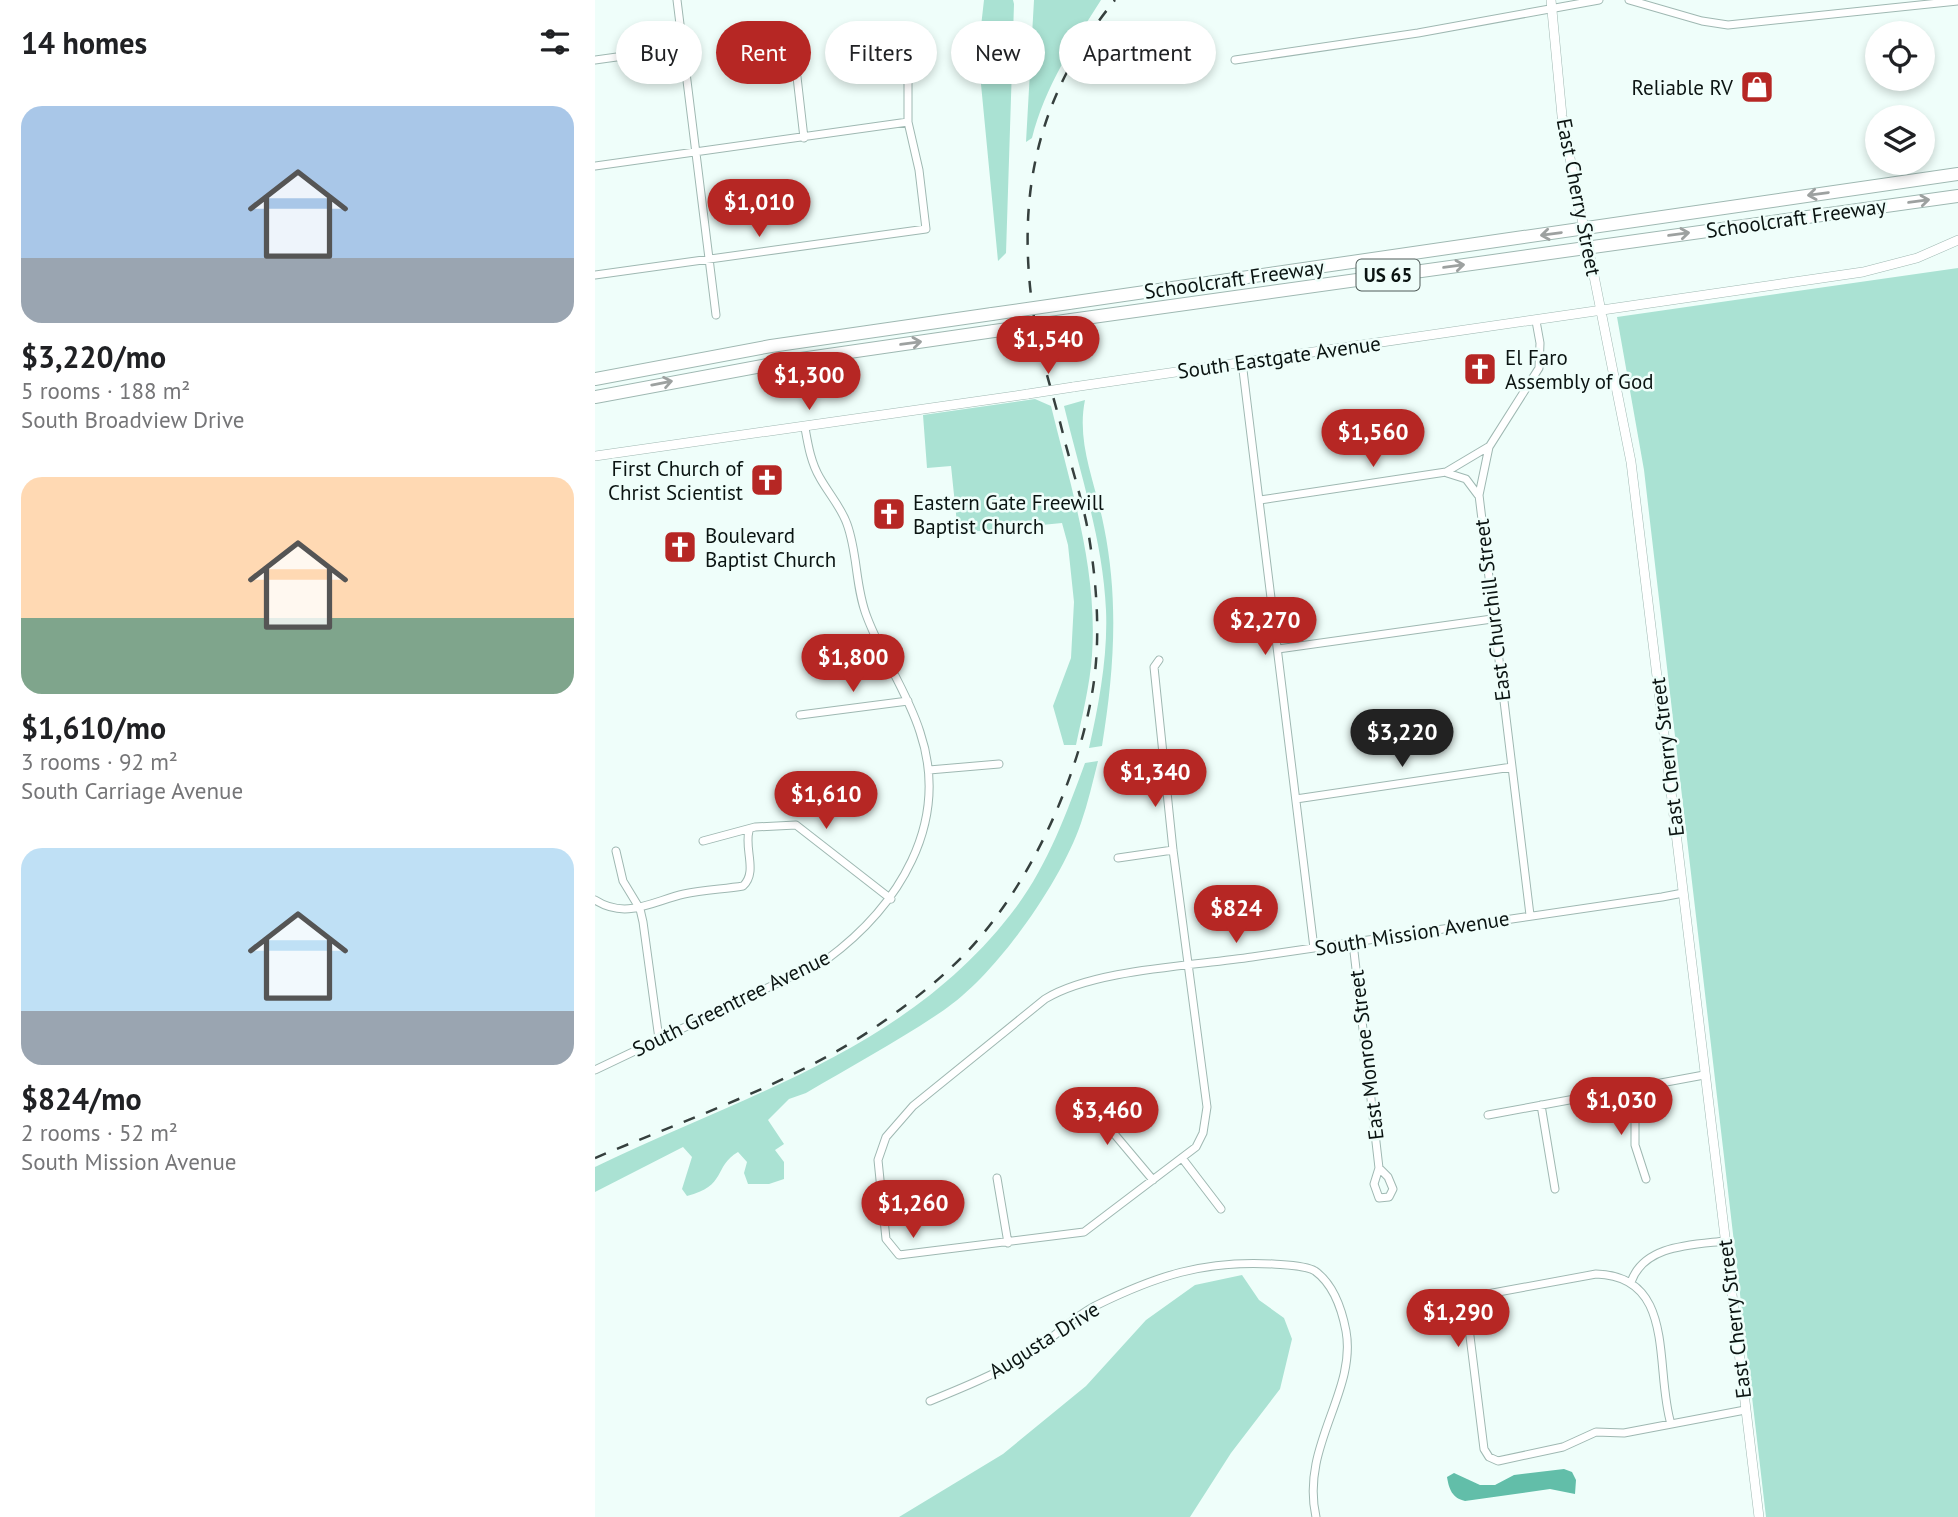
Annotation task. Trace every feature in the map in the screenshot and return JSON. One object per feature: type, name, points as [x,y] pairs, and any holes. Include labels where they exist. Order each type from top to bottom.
[{"type":"highway","name":"Schoolcraft Freeway","points":[[595,379],[761,348],[1958,174]]},
{"type":"highway","name":"Schoolcraft Freeway","points":[[595,397],[781,362],[1958,196]]},
{"type":"street","points":[[677,0],[679,21]]},
{"type":"street","points":[[1235,60],[1418,33],[1551,4],[1599,0]]},
{"type":"street","points":[[1629,0],[1702,21],[1728,25],[1958,1]]},
{"type":"street","name":"East Cherry Street","points":[[1551,4],[1562,116],[1631,462],[1759,1517]]},
{"type":"street","points":[[595,60],[616,57]]},
{"type":"street","points":[[686,84],[716,315]]},
{"type":"street","points":[[798,84],[804,138]]},
{"type":"street","points":[[595,275],[926,229],[919,170],[908,122],[908,84]]},
{"type":"street","points":[[595,166],[908,122]]},
{"type":"street","name":"South Eastgate Avenue","points":[[595,456],[805,428],[1880,269],[1917,258],[1958,240]]},
{"type":"street","name":"East Churchill Street","points":[[1530,915],[1479,495],[1489,447],[1539,369],[1540,343],[1536,321]]},
{"type":"street","points":[[1242,362],[1314,948]]},
{"type":"street","name":"South Greentree Avenue","points":[[595,1069],[796,977],[826,960],[853,940],[891,899],[911,869],[921,841],[927,810],[929,770],[921,733],[865,613],[848,525],[813,466],[805,428]]},
{"type":"street","points":[[1260,500],[1446,472],[1489,447]]},
{"type":"street","points":[[1446,472],[1466,479],[1479,495]]},
{"type":"street","points":[[1278,649],[1492,619]]},
{"type":"street","points":[[997,1178],[1008,1243],[1084,1232],[1196,1147],[1203,1133],[1207,1107],[1173,850],[1154,667],[1159,660]]},
{"type":"street","points":[[800,715],[908,701]]},
{"type":"street","points":[[929,770],[999,764]]},
{"type":"street","points":[[1296,799],[1511,767]]},
{"type":"street","points":[[703,841],[749,831],[755,827],[796,825],[891,899]]},
{"type":"street","points":[[595,900],[621,909],[640,909],[682,894],[743,886],[751,872],[749,831]]},
{"type":"street","points":[[1118,858],[1173,850]]},
{"type":"street","points":[[616,851],[623,881],[640,909],[659,1039]]},
{"type":"street","name":"South Mission Avenue","points":[[1008,1243],[899,1255],[886,1239],[878,1160],[886,1137],[913,1106],[1045,999],[1080,982],[1683,893]]},
{"type":"street","name":"East Monroe Street","points":[[1353,943],[1379,1168]]},
{"type":"street","points":[[1488,1115],[1705,1075]]},
{"type":"street","points":[[1635,1087],[1635,1145],[1647,1179]]},
{"type":"street","points":[[1095,1098],[1100,1117],[1153,1180]]},
{"type":"street","points":[[1542,1105],[1555,1189]]},
{"type":"street","points":[[1182,1158],[1221,1209]]},
{"type":"street","points":[[1631,1282],[1634,1273],[1663,1250],[1725,1241]]},
{"type":"street","name":"Augusta Drive","points":[[930,1401],[1027,1356],[1093,1307],[1174,1272],[1206,1264],[1241,1262],[1313,1270],[1328,1285],[1339,1305],[1346,1333],[1347,1358],[1313,1467],[1311,1496],[1316,1517]]},
{"type":"street","points":[[1671,1424],[1654,1309],[1641,1289],[1631,1282],[1613,1275],[1596,1274],[1471,1297],[1466,1304],[1484,1449],[1489,1457],[1498,1461],[1563,1447],[1596,1432],[1624,1433],[1745,1410]]},
{"type":"shaded area","points":[[984,0],[1013,0],[1013,21],[982,21]]},
{"type":"shaded area","points":[[1034,0],[1101,0],[1088,21],[1059,21],[1059,70],[1044,101],[1032,138],[1026,142],[1029,84],[1045,84],[1045,21],[1033,21]]},
{"type":"shaded area","points":[[981,84],[1011,84],[1006,253],[998,261]]},
{"type":"shaded area","points":[[1958,268],[1958,1517],[1766,1517],[1644,470],[1617,317]]},
{"type":"shaded area","points":[[1035,399],[1051,406],[1081,529],[1091,592],[1091,666],[1076,745],[1064,745],[1053,706],[1071,658],[1074,602],[1068,545],[1062,523],[958,533],[951,466],[927,468],[923,415]]},
{"type":"shaded area","points":[[1085,400],[1085,448],[1109,555],[1113,609],[1112,664],[1102,746],[1089,748],[1102,679],[1106,610],[1096,533],[1064,406]]},
{"type":"shaded area","points":[[1098,761],[1072,847],[1043,899],[985,974],[944,1010],[806,1093],[789,1099],[768,1120],[784,1144],[775,1150],[784,1162],[784,1179],[769,1184],[748,1184],[744,1173],[747,1162],[738,1152],[725,1164],[714,1182],[700,1192],[687,1196],[682,1189],[692,1157],[683,1147],[595,1192],[595,1167],[768,1090],[824,1062],[877,1032],[928,997],[975,955],[1017,906],[1047,855],[1085,763]]},
{"type":"shaded area","points":[[1242,1275],[1259,1300],[1284,1318],[1292,1339],[1280,1389],[1231,1453],[1190,1517],[899,1517],[1003,1454],[1086,1386],[1146,1320],[1195,1285]]},
{"type":"shaded area","points":[[1564,1469],[1572,1472],[1576,1480],[1575,1494],[1550,1489],[1465,1501],[1452,1492],[1447,1477],[1454,1473],[1480,1485],[1495,1485],[1514,1475]]},
{"type":"railway","points":[[595,1158],[777,1082],[846,1046],[877,1026],[931,985],[961,958],[986,930],[1030,865],[1048,829],[1064,792],[1087,717],[1096,664],[1097,612],[1085,517],[1033,311],[1028,267],[1031,185],[1051,108],[1067,72],[1089,35],[1115,0]]},
{"type":"place","name":"Reliable RV","points":[[1757,87]]},
{"type":"place","name":"El Faro Assembly of God","points":[[1480,369]]},
{"type":"place","name":"First Church of Christ Scientist","points":[[767,480]]},
{"type":"place","name":"Eastern Gate Freewill Baptist Church","points":[[889,514]]},
{"type":"place","name":"Boulevard Baptist Church","points":[[680,547]]}]
